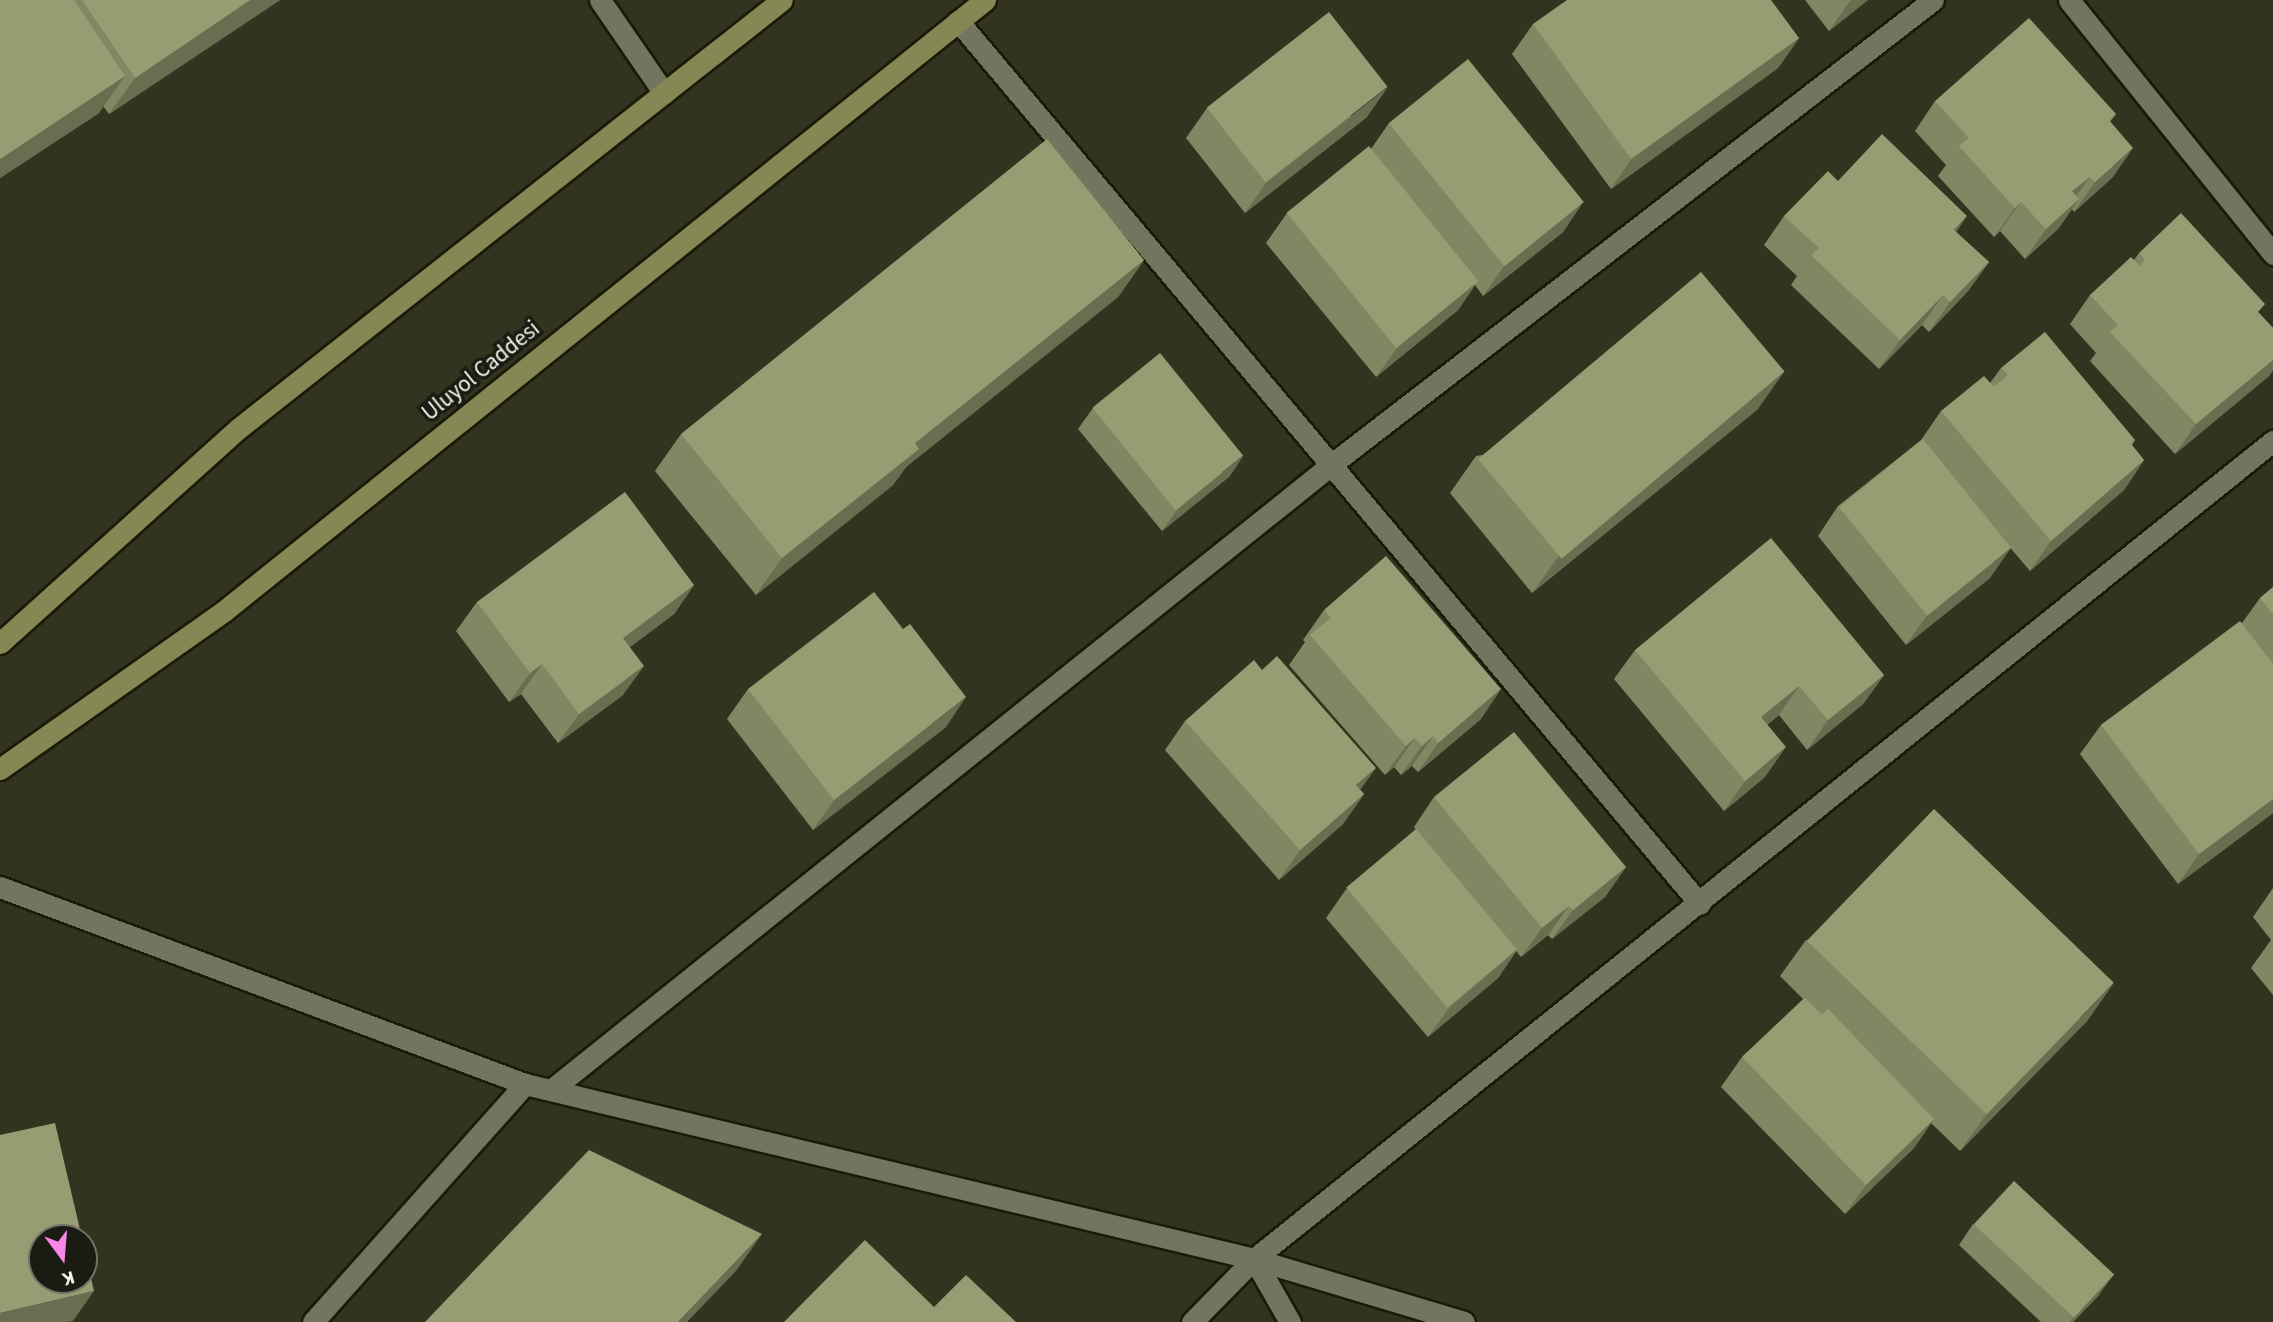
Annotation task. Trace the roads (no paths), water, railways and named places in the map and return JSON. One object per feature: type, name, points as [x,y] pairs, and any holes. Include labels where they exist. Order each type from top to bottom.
[{"type":"main road","points":[[0,643],[239,428],[782,0]]},
{"type":"main road","name":"Uluyol Caddesi","points":[[0,769],[224,611],[985,0]]},
{"type":"street","points":[[600,0],[664,93]]},
{"type":"street","points":[[551,1090],[1332,464],[1933,0]]},
{"type":"street","points":[[2069,0],[2273,254]]},
{"type":"street","points":[[958,21],[1700,904]]},
{"type":"street","points":[[1192,1322],[1254,1259],[1700,904],[2273,441]]},
{"type":"street","points":[[0,887],[525,1084],[1254,1259],[1464,1322]]},
{"type":"street","points":[[313,1322],[525,1084]]},
{"type":"street","points":[[1254,1259],[1290,1322]]}]
